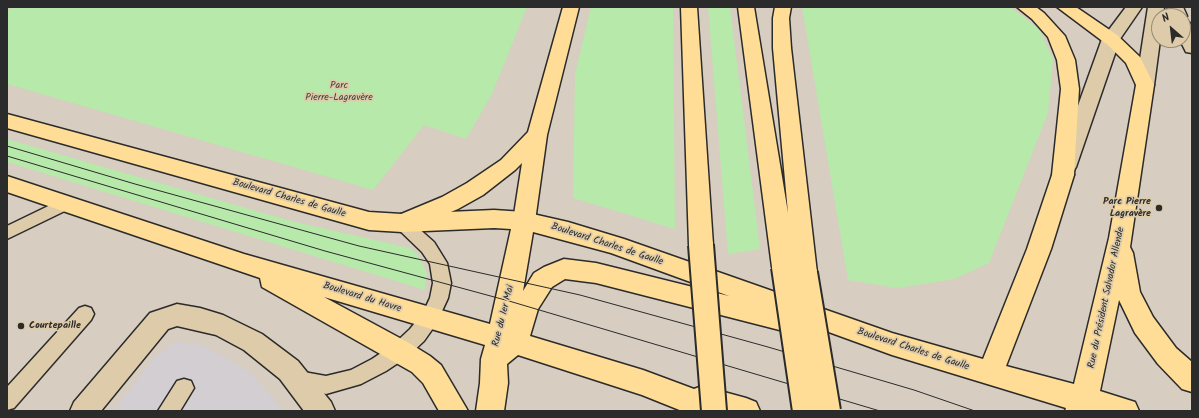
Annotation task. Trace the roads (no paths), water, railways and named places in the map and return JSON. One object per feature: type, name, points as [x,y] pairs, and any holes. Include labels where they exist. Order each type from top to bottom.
[{"type":"main road","name":"Rue du 1er Mai","points":[[490,411],[524,221],[537,135],[571,7]]},
{"type":"main road","points":[[689,7],[701,245],[715,411]]},
{"type":"main road","points":[[746,7],[770,163],[828,411]]},
{"type":"main road","points":[[783,7],[781,18],[782,48],[794,270],[804,411]]},
{"type":"main road","points":[[990,374],[1039,248],[1063,175],[1070,89],[1066,60],[1056,36],[1038,16],[1026,7]]},
{"type":"main road","points":[[1065,7],[1111,39],[1134,61],[1146,85]]},
{"type":"main road","name":"Rue du Président Salvador Allende","points":[[1082,405],[1120,238],[1146,85]]},
{"type":"main road","name":"Boulevard Charles de Gaulle","points":[[7,121],[352,217],[375,221],[402,223],[494,219],[524,221],[568,231],[616,245],[892,344],[990,374],[1082,405],[1125,411]]},
{"type":"main road","points":[[402,223],[450,203],[475,190],[508,165],[537,135]]},
{"type":"main road","name":"Boulevard du Havre","points":[[7,184],[244,264],[430,318],[502,346],[643,382],[715,411]]},
{"type":"main road","points":[[1120,238],[1128,293],[1138,314],[1155,341],[1192,380]]},
{"type":"main road","points":[[244,264],[400,350],[421,364],[432,374],[454,411]]},
{"type":"main road","points":[[502,346],[539,286],[552,274],[570,269],[611,277],[771,318],[892,344]]},
{"type":"main road","points":[[643,382],[746,411]]},
{"type":"street","points":[[1063,175],[1111,39],[1134,7]]},
{"type":"street","name":"Rue du Président Salvador Allende","points":[[1146,85],[1156,7]]},
{"type":"street","points":[[84,411],[159,321],[177,314],[200,319],[237,333],[282,364],[298,380],[321,411]]},
{"type":"lane","points":[[7,233],[67,203]]},
{"type":"lane","points":[[298,380],[318,385],[342,382],[379,366],[400,350],[417,334],[430,318],[442,283],[440,268],[428,247],[402,223]]},
{"type":"lane","points":[[7,401],[86,314]]},
{"type":"lane","points":[[168,411],[184,388]]},
{"type":"tram line","points":[[7,146],[135,184],[359,246],[580,295],[768,347],[914,390],[975,411]]},
{"type":"tram line","points":[[7,156],[325,251],[509,301],[880,411]]},
{"type":"place","name":"Parc Pierre Lagravère","points":[[1159,208]]},
{"type":"place","name":"Courtepaille","points":[[21,326]]},
{"type":"park label","name":"Parc Pierre-Lagravère","points":[[339,92]]}]
